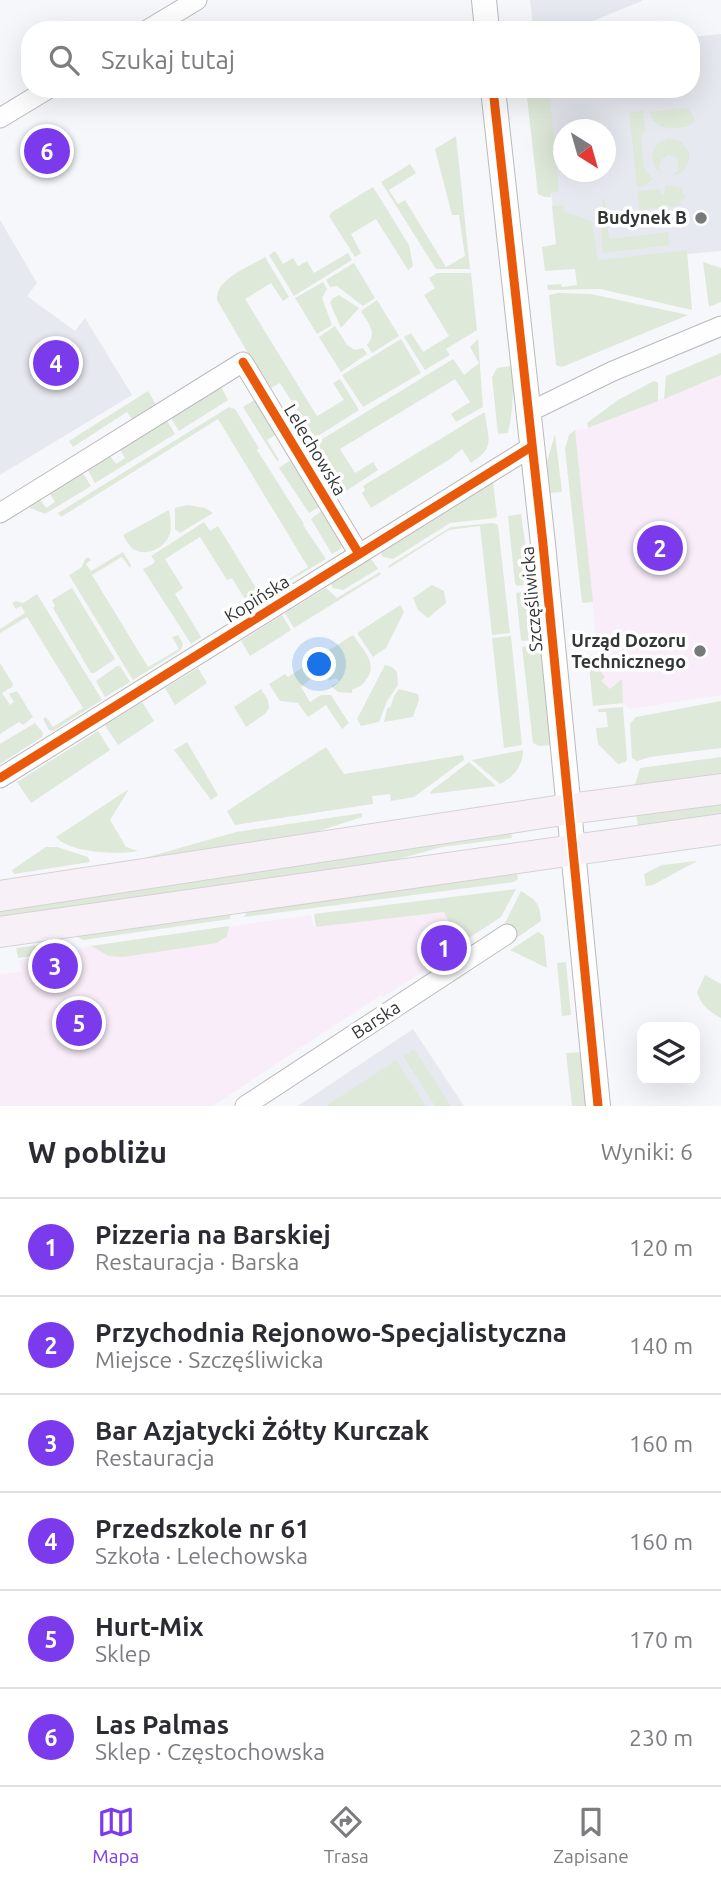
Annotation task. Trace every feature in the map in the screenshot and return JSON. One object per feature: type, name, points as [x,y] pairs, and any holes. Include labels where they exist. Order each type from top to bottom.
[{"type":"main road","points":[[0,896],[569,809],[721,789]]},
{"type":"main road","points":[[0,932],[721,829]]},
{"type":"street","points":[[162,21],[197,0]]},
{"type":"street","points":[[484,0],[486,21]]},
{"type":"street","points":[[0,118],[33,98]]},
{"type":"street","name":"Szczęśliwicka","points":[[495,98],[598,1106]]},
{"type":"street","points":[[527,413],[613,371],[721,326]]},
{"type":"street","name":"Lelechowska","points":[[0,513],[243,362],[359,554]]},
{"type":"street","name":"Kopińska","points":[[0,778],[531,447]]},
{"type":"street","name":"Barska","points":[[245,1106],[507,934]]},
{"type":"shaded area","points":[[530,0],[642,0],[593,21],[532,21]]},
{"type":"shaded area","points":[[721,34],[721,251],[559,266],[541,98],[700,98],[700,36]]},
{"type":"shaded area","points":[[0,220],[37,283],[27,296],[75,331],[85,318],[132,395],[0,475]]},
{"type":"shaded area","points":[[721,375],[721,695],[630,709],[623,703],[603,705],[575,430],[593,427]]},
{"type":"shaded area","points":[[444,912],[460,948],[383,997],[381,995],[213,1106],[0,1106],[0,974],[21,972],[20,960],[91,946],[311,915],[313,927]]},
{"type":"shaded area","points":[[413,1029],[464,1106],[298,1106]]},
{"type":"green space","points":[[527,98],[550,98],[553,182],[558,182],[559,191],[551,193],[551,197],[538,194]]},
{"type":"green space","points":[[688,108],[695,119],[690,126],[677,128],[660,126],[650,112]]},
{"type":"green space","points":[[643,111],[645,131],[641,137],[644,168],[653,179],[645,186],[637,187],[629,113]]},
{"type":"green space","points":[[456,136],[470,269],[436,269],[381,182],[410,164],[416,173],[389,190],[398,204],[405,200],[446,267],[465,256],[459,215],[452,215],[435,149]]},
{"type":"green space","points":[[668,138],[681,141],[689,152],[686,168],[672,176],[679,170],[677,158],[669,155],[661,160],[659,169],[662,173],[656,167],[653,160],[656,145]]},
{"type":"green space","points":[[665,185],[681,188],[686,199],[680,200],[681,205],[640,210],[637,191],[660,189],[661,195],[664,195]]},
{"type":"green space","points":[[373,187],[409,245],[413,266],[408,270],[376,219],[351,234],[361,253],[355,257],[329,216]]},
{"type":"green space","points":[[605,199],[609,239],[668,232],[669,245],[603,253],[600,223],[605,222],[602,200]]},
{"type":"green space","points":[[563,205],[564,212],[592,221],[598,260],[687,250],[692,310],[600,289],[548,290],[547,285],[577,285],[575,269],[545,271],[542,247],[556,244],[552,206]]},
{"type":"green space","points":[[275,251],[283,264],[293,258],[298,266],[307,261],[314,273],[348,253],[352,260],[294,296],[269,255]]},
{"type":"green space","points":[[265,257],[289,297],[283,301],[271,283],[245,299],[317,416],[344,400],[333,383],[340,379],[359,410],[315,438],[280,383],[269,389],[217,300],[221,286],[227,280]]},
{"type":"green space","points":[[703,262],[721,268],[721,302],[709,307]]},
{"type":"green space","points":[[354,263],[375,298],[363,306],[337,286],[330,287],[326,280]]},
{"type":"green space","points":[[437,273],[471,273],[477,330],[446,349],[450,355],[425,370],[404,337],[411,333],[423,352],[449,336],[424,295],[435,288],[429,278]]},
{"type":"green space","points":[[323,282],[327,289],[322,298],[332,325],[317,334],[295,298]]},
{"type":"green space","points":[[591,294],[688,315],[562,367],[556,365],[549,295]]},
{"type":"green space","points":[[339,295],[359,308],[341,328],[330,303]]},
{"type":"green space","points":[[377,300],[399,336],[372,353],[367,345],[372,336],[371,328],[361,311]]},
{"type":"green space","points":[[335,326],[347,345],[355,350],[363,348],[367,354],[341,372],[319,337]]},
{"type":"green space","points":[[401,339],[421,373],[363,407],[342,375]]},
{"type":"green space","points":[[478,339],[483,407],[456,422],[451,414],[470,402],[455,379],[340,449],[355,473],[373,462],[378,470],[335,498],[306,449],[453,359],[464,375],[479,363],[470,347]]},
{"type":"green space","points":[[721,353],[721,375],[664,399],[666,376]]},
{"type":"green space","points":[[512,366],[513,400],[508,433],[498,434],[492,377],[497,368]]},
{"type":"green space","points":[[654,381],[658,383],[658,401],[588,428],[587,423],[618,400]]},
{"type":"green space","points":[[220,385],[228,400],[179,431],[170,417]]},
{"type":"green space","points":[[148,391],[157,406],[133,421],[127,412],[73,447],[69,441]]},
{"type":"green space","points":[[256,399],[277,434],[267,440],[279,460],[277,461],[243,407]]},
{"type":"green space","points":[[229,407],[235,409],[259,448],[257,450],[326,559],[278,586],[308,567],[218,419],[61,517],[58,513]]},
{"type":"green space","points":[[483,413],[489,442],[479,457],[471,463],[462,449],[371,508],[362,493],[365,490],[363,486]]},
{"type":"green space","points":[[166,419],[175,434],[95,483],[87,469],[109,455],[116,464],[125,458],[119,448]]},
{"type":"green space","points":[[575,430],[593,602],[582,603],[565,449],[569,435]]},
{"type":"green space","points":[[555,434],[562,492],[550,493],[547,462]]},
{"type":"green space","points":[[292,459],[321,506],[309,513],[279,468]]},
{"type":"green space","points":[[82,472],[91,486],[45,514],[26,506],[39,498],[46,508],[55,502],[49,492]]},
{"type":"green space","points":[[493,482],[497,516],[495,518],[450,523],[393,559],[381,555],[382,552]]},
{"type":"green space","points":[[187,505],[205,508],[213,513],[180,533],[175,529],[175,508]]},
{"type":"green space","points":[[169,510],[171,530],[165,543],[150,552],[132,548],[123,535]]},
{"type":"green space","points":[[323,510],[342,542],[341,549],[332,554],[311,519]]},
{"type":"green space","points":[[521,514],[528,562],[526,566],[522,566],[524,585],[518,586],[515,584],[508,516]]},
{"type":"green space","points":[[204,522],[210,531],[218,526],[261,596],[248,604],[232,578],[227,580],[200,537],[165,559],[183,588],[175,594],[201,637],[191,644],[143,569],[155,561],[151,556]]},
{"type":"green space","points":[[493,523],[498,525],[510,633],[492,635],[480,526],[449,530],[389,568],[388,566],[451,527]]},
{"type":"green space","points":[[123,552],[131,565],[130,568],[122,557],[92,575],[148,667],[179,649],[172,637],[178,635],[183,644],[181,650],[133,680],[69,575],[82,567],[88,557],[91,560],[86,564],[91,571]]},
{"type":"green space","points":[[369,559],[378,569],[343,590],[333,588],[330,583]]},
{"type":"green space","points":[[380,572],[381,574],[294,628],[285,613],[326,588],[337,598]]},
{"type":"green space","points":[[432,585],[444,591],[446,603],[428,618],[418,610],[413,598]]},
{"type":"green space","points":[[72,588],[115,659],[94,673],[91,673],[53,608],[55,606],[52,600]]},
{"type":"green space","points":[[536,589],[541,639],[523,641],[516,593]]},
{"type":"green space","points":[[37,594],[102,700],[53,731],[49,730],[43,719],[46,717],[53,727],[83,708],[27,617],[0,633],[0,629],[25,613],[21,606],[16,609],[12,603],[23,603]]},
{"type":"green space","points":[[400,605],[404,612],[386,648],[373,657],[357,633]]},
{"type":"green space","points":[[282,615],[291,630],[250,656],[241,641]]},
{"type":"green space","points":[[353,635],[367,655],[371,670],[359,687],[352,689],[352,693],[338,692],[331,686],[339,682],[336,678],[329,681],[315,659]]},
{"type":"green space","points":[[511,636],[522,745],[504,748],[492,638]]},
{"type":"green space","points":[[542,643],[552,745],[539,746],[533,743],[522,647]]},
{"type":"green space","points":[[606,655],[600,664],[604,668],[601,672],[605,677],[601,681],[610,689],[622,679],[623,703],[593,706],[588,656]]},
{"type":"green space","points":[[311,662],[317,673],[301,687],[310,702],[321,695],[331,695],[349,723],[342,729],[326,705],[308,717],[298,703],[280,701],[269,684],[285,674],[288,677]]},
{"type":"green space","points":[[0,663],[13,684],[2,693],[10,705],[14,702],[9,694],[17,691],[33,717],[23,725],[19,722],[0,734]]},
{"type":"green space","points":[[385,665],[397,672],[398,685],[387,701],[379,722],[361,726],[357,719]]},
{"type":"green space","points":[[120,666],[130,682],[105,697],[96,681]]},
{"type":"green space","points":[[198,668],[207,683],[175,705],[165,688]]},
{"type":"green space","points":[[261,689],[268,700],[269,708],[246,727],[234,707]]},
{"type":"green space","points":[[399,689],[418,694],[419,700],[413,717],[384,722],[387,709]]},
{"type":"green space","points":[[721,701],[721,748],[637,761],[632,758],[630,724],[636,717]]},
{"type":"green space","points":[[142,702],[154,721],[118,745],[105,725]]},
{"type":"green space","points":[[623,707],[627,760],[618,764],[598,744],[596,728],[608,727],[606,712],[598,712],[598,709]]},
{"type":"green space","points":[[35,723],[43,733],[42,737],[0,764],[0,744]]},
{"type":"green space","points":[[98,731],[110,750],[31,803],[17,782]]},
{"type":"green space","points":[[187,742],[218,795],[211,800],[174,750]]},
{"type":"green space","points":[[326,747],[344,774],[463,755],[464,760],[414,797],[391,801],[390,794],[372,796],[373,804],[235,825],[227,811]]},
{"type":"green space","points":[[523,750],[517,770],[500,784],[472,760]]},
{"type":"green space","points":[[721,757],[721,774],[635,785],[640,768]]},
{"type":"green space","points":[[469,762],[496,786],[430,794],[431,791]]},
{"type":"green space","points":[[129,789],[110,820],[126,847],[138,851],[107,853],[83,850],[56,837]]},
{"type":"green space","points":[[721,801],[721,816],[638,827],[636,813]]},
{"type":"green space","points":[[362,813],[362,817],[313,833],[134,861],[236,832]]},
{"type":"green space","points":[[511,831],[512,838],[442,847],[384,863],[0,920],[0,907]]},
{"type":"green space","points":[[46,847],[57,847],[88,857],[90,862],[14,874],[12,870]]},
{"type":"green space","points":[[697,861],[653,885],[646,886],[644,874],[662,865]]},
{"type":"green space","points":[[517,874],[518,879],[514,882],[244,917],[247,912],[339,896]]},
{"type":"green space","points":[[516,889],[501,917],[469,938],[470,942],[460,948],[444,912],[316,927],[314,914]]},
{"type":"green space","points":[[521,891],[536,903],[541,921],[515,939],[505,923]]},
{"type":"green space","points":[[231,913],[230,919],[83,940],[75,935]]},
{"type":"green space","points":[[229,926],[227,936],[217,943],[123,957],[109,956],[91,946]]},
{"type":"green space","points":[[538,932],[544,936],[547,968],[510,950]]},
{"type":"green space","points":[[51,943],[71,951],[18,958],[16,948]]},
{"type":"green space","points":[[566,962],[571,1015],[562,1016],[557,963]]},
{"type":"green space","points":[[705,975],[721,984],[721,1018],[706,1008],[697,992]]},
{"type":"green space","points":[[414,1049],[451,1106],[435,1106],[403,1056]]},
{"type":"green space","points":[[582,1052],[587,1106],[572,1106],[566,1053]]},
{"type":"green space","points":[[396,1060],[426,1106],[326,1106]]},
{"type":"cycle path","points":[[494,98],[543,544],[598,1106]]},
{"type":"cycle path","points":[[243,362],[359,554]]},
{"type":"cycle path","points":[[0,778],[531,447]]},
{"type":"place","name":"Las Palmas","points":[[47,151]]},
{"type":"place","name":"Budynek B","points":[[701,218]]},
{"type":"place","name":"Przedszkole nr 61","points":[[56,363]]},
{"type":"place","name":"Przychodnia Rejonowo-Specjalistyczna","points":[[660,548]]},
{"type":"place","name":"Urząd Dozoru Technicznego","points":[[700,651]]},
{"type":"place","name":"Pizzeria na Barskiej","points":[[444,948]]},
{"type":"place","name":"Bar Azjatycki Żółty Kurczak","points":[[55,966]]},
{"type":"place","name":"Hurt-Mix","points":[[79,1023]]}]
